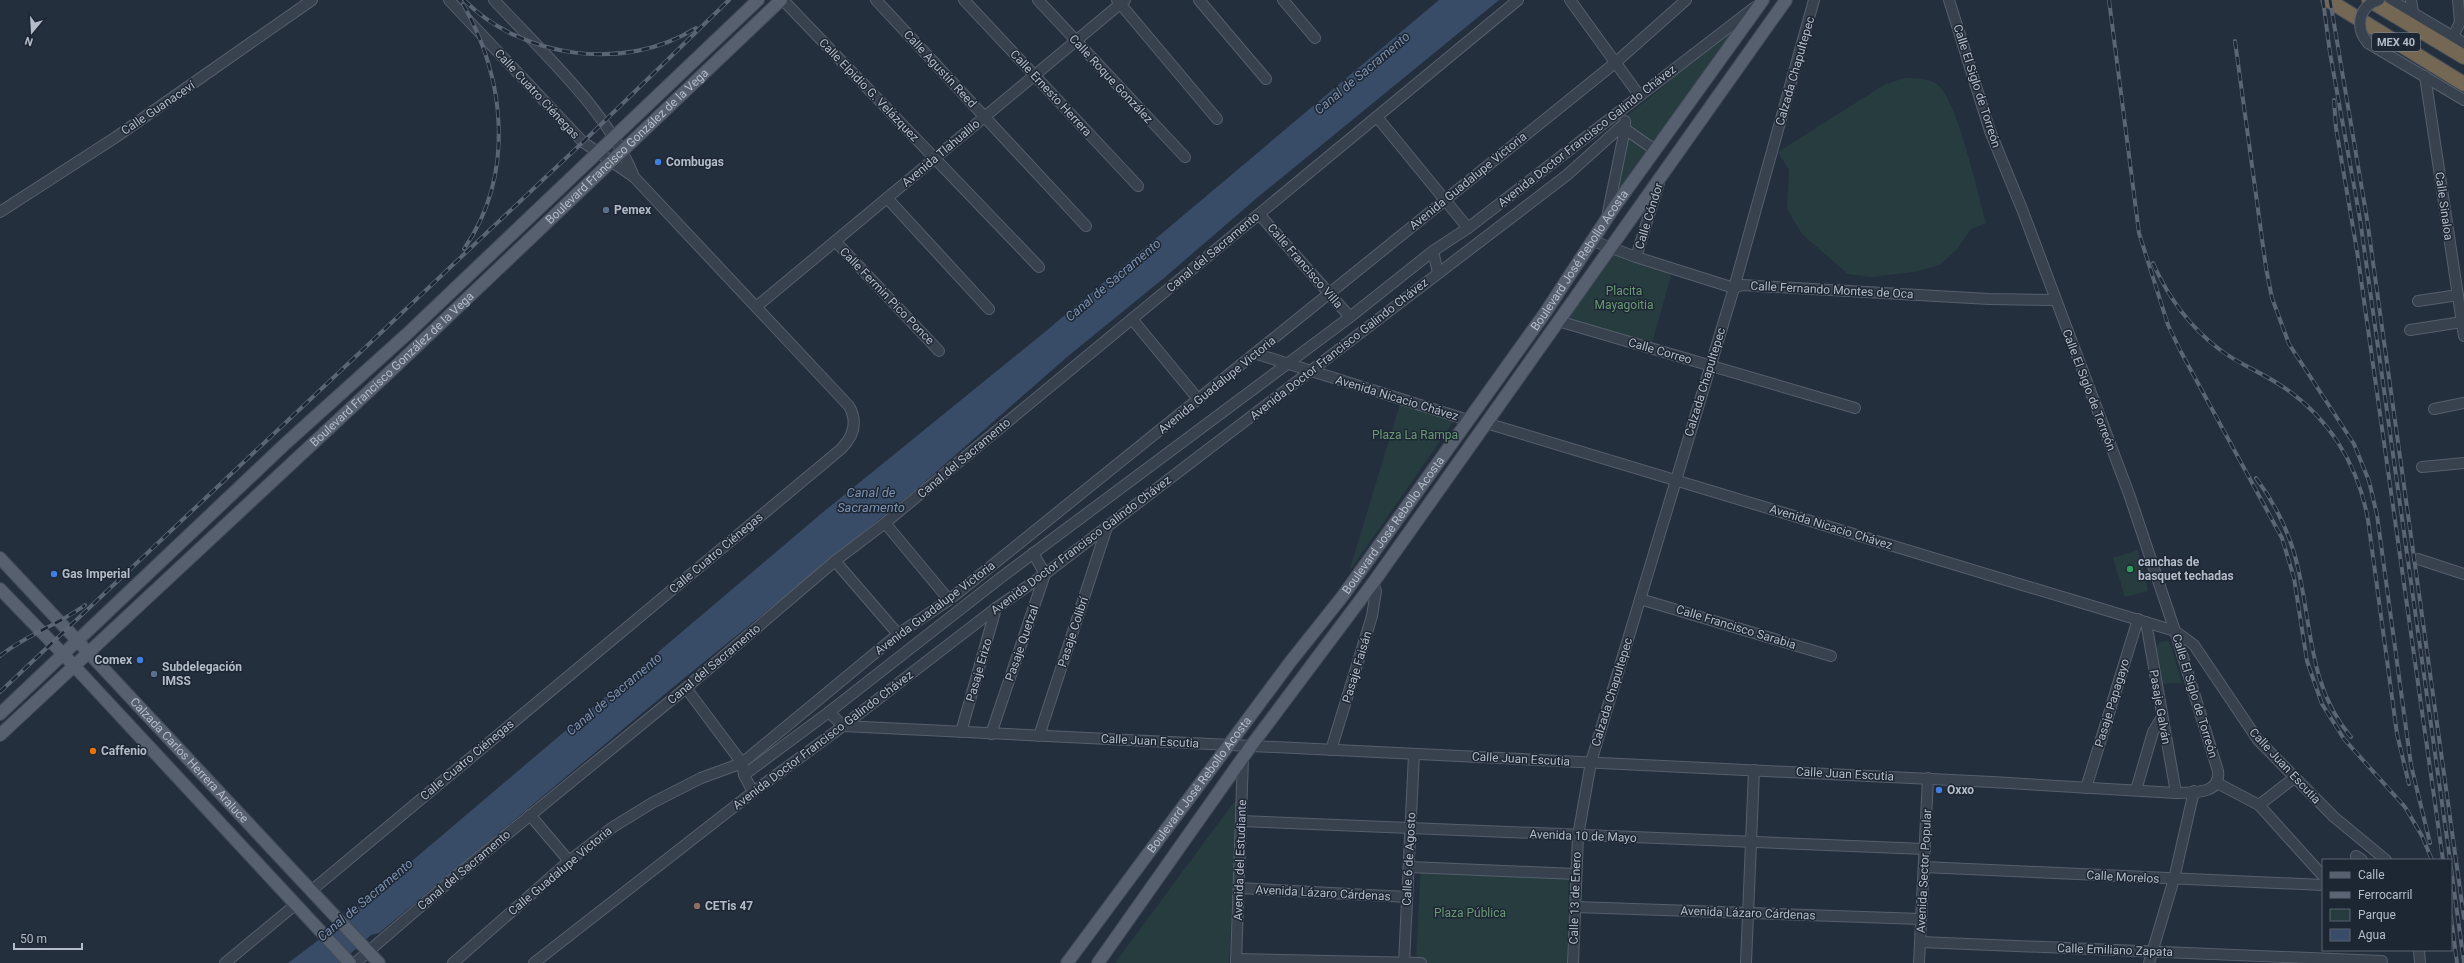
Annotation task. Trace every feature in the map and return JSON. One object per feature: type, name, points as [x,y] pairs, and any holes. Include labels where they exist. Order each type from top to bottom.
[{"type":"highway","name":"MEX 40","points":[[2328,0],[2464,84]]},
{"type":"highway","name":"MEX 40","points":[[2369,0],[2464,57]]},
{"type":"main road","name":"Boulevard Francisco González de la Vega","points":[[0,714],[202,525],[285,444],[407,334],[613,136],[758,0]]},
{"type":"main road","name":"Boulevard Francisco González de la Vega","points":[[0,735],[87,652],[133,613],[296,457],[394,368],[782,0]]},
{"type":"main road","name":"Boulevard José Rebollo Acosta","points":[[1098,963],[1251,746],[1373,583],[1786,0]]},
{"type":"main road","name":"Boulevard José Rebollo Acosta","points":[[1069,962],[1291,661],[1342,597],[1516,354],[1655,150],[1762,2]]},
{"type":"main road","points":[[1486,423],[1484,408],[1511,368],[1516,354]]},
{"type":"main road","points":[[285,444],[296,457]]},
{"type":"main road","points":[[202,525],[213,537]]},
{"type":"main road","name":"Calzada Carlos Herrera Araluce","points":[[0,558],[379,963]]},
{"type":"main road","name":"Calzada Carlos Herrera Araluce","points":[[0,589],[63,654],[295,905],[351,963]]},
{"type":"main road","points":[[260,867],[276,852]]},
{"type":"street","name":"Calle Guanaceví","points":[[0,212],[116,137],[312,0]]},
{"type":"street","name":"Calle Cuatro Ciénegas","points":[[312,890],[847,444],[852,434],[855,421],[849,406],[634,177],[583,142],[450,0]]},
{"type":"street","name":"Calle Cuatro Ciénegas","points":[[494,0],[604,121],[622,152],[634,177]]},
{"type":"street","name":"Calle Elpidio G. Velázquez","points":[[782,0],[1039,268]]},
{"type":"street","name":"Calle Agustín Reed","points":[[876,0],[1086,226]]},
{"type":"street","name":"Calle Ernesto Herrera","points":[[964,0],[1138,186]]},
{"type":"street","name":"Calle Roque González","points":[[1038,0],[1185,157]]},
{"type":"street","points":[[1199,0],[1266,79]]},
{"type":"street","points":[[1283,0],[1315,38]]},
{"type":"street","name":"Canal del Sacramento","points":[[351,963],[530,814],[686,688],[835,561],[885,523],[1518,0]]},
{"type":"street","points":[[1570,0],[1639,95]]},
{"type":"street","name":"Avenida Guadalupe Victoria","points":[[742,763],[898,634],[949,600],[1198,399],[1257,354],[1329,293],[1615,63],[1686,0]]},
{"type":"street","name":"Calzada Chapultepec","points":[[1590,762],[1734,288],[1814,0]]},
{"type":"street","name":"Calle El Siglo de Torreón","points":[[1949,0],[1990,131],[2022,209],[2054,300],[2129,494],[2176,631],[2218,771],[2217,783]]},
{"type":"street","points":[[2379,0],[2368,5],[2361,17],[2360,31],[2368,43],[2464,100]]},
{"type":"street","points":[[2391,0],[2413,12],[2458,32]]},
{"type":"street","points":[[2411,0],[2413,12]]},
{"type":"street","points":[[2458,0],[2460,22],[2458,32],[2464,44]]},
{"type":"street","name":"Avenida Tlahualilo","points":[[756,307],[1076,41],[1121,1]]},
{"type":"street","points":[[1121,1],[1217,119]]},
{"type":"street","name":"Avenida Doctor Francisco Galindo Chávez","points":[[744,775],[829,712],[1033,553],[1350,317],[1432,251],[1468,228],[1639,95],[1762,2]]},
{"type":"street","name":"Calle Sinaloa","points":[[2425,76],[2464,336]]},
{"type":"street","points":[[1606,220],[1625,126],[1624,107]]},
{"type":"street","points":[[1377,117],[1468,228]]},
{"type":"street","points":[[1625,126],[1655,150]]},
{"type":"street","name":"Avenida Doctor Francisco Galindo Chávez","points":[[534,963],[753,792],[843,726],[996,608],[1045,574],[1567,175],[1625,126]]},
{"type":"street","name":"Calle Cóndor","points":[[1636,257],[1662,175]]},
{"type":"street","points":[[887,198],[989,309]]},
{"type":"street","name":"Calle Francisco Villa","points":[[1259,214],[1350,317]]},
{"type":"street","name":"Calle Fermin Pico Ponce","points":[[835,241],[939,351]]},
{"type":"street","name":"Calle Fernando Montes de Oca","points":[[1593,241],[1636,257],[1734,288],[1742,285],[1989,299],[2054,300]]},
{"type":"street","points":[[1432,251],[1438,273]]},
{"type":"street","points":[[2418,301],[2458,295]]},
{"type":"street","points":[[1132,319],[1198,399]]},
{"type":"street","name":"Calle Correo","points":[[1558,321],[1855,408]]},
{"type":"street","points":[[2410,330],[2462,322]]},
{"type":"street","name":"Avenida Nicacio Chávez","points":[[1257,354],[1309,372],[1353,383],[1468,420]]},
{"type":"street","points":[[2434,408],[2464,403]]},
{"type":"street","name":"Avenida Nicacio Chávez","points":[[1486,423],[2176,631]]},
{"type":"street","points":[[2422,467],[2464,462]]},
{"type":"street","points":[[885,523],[949,600]]},
{"type":"street","name":"Pasaje Colibrí","points":[[1039,736],[1107,527]]},
{"type":"street","points":[[1033,553],[1045,574]]},
{"type":"street","points":[[2418,559],[2464,574]]},
{"type":"street","points":[[835,561],[898,634]]},
{"type":"street","name":"Pasaje Quetzal","points":[[991,734],[1045,574]]},
{"type":"street","name":"Pasaje Faisán","points":[[1331,750],[1372,616],[1376,591],[1373,583]]},
{"type":"street","name":"Calle Francisco Sarabia","points":[[1640,598],[1831,656]]},
{"type":"street","name":"Pasaje Erizo","points":[[961,732],[996,608]]},
{"type":"street","name":"Pasaje Galván","points":[[2142,620],[2176,793]]},
{"type":"street","name":"Pasaje Papagayo","points":[[2086,788],[2142,620]]},
{"type":"street","name":"Calle Juan Escutia","points":[[2176,631],[2194,645],[2258,740],[2294,778],[2360,840],[2385,859]]},
{"type":"street","points":[[2183,658],[2202,656]]},
{"type":"street","points":[[686,688],[742,763],[744,775],[753,792]]},
{"type":"street","points":[[829,712],[843,726]]},
{"type":"street","points":[[2136,790],[2153,732],[2162,717]]},
{"type":"street","name":"Calle Juan Escutia","points":[[843,726],[1928,778],[2176,793],[2209,790],[2217,783]]},
{"type":"street","name":"Calle 6 de Agosto","points":[[1404,962],[1414,754]]},
{"type":"street","name":"Avenida del Estudiante","points":[[1236,961],[1243,758]]},
{"type":"street","name":"Calle 13 de Enero","points":[[1573,963],[1578,836],[1590,762]]},
{"type":"street","name":"Calle Guadalupe Victoria","points":[[453,963],[569,861],[613,827],[652,803],[701,778],[742,763]]},
{"type":"street","points":[[1746,963],[1754,770]]},
{"type":"street","name":"Avenida Sector Popular","points":[[1919,963],[1928,778]]},
{"type":"street","points":[[2259,805],[2294,778]]},
{"type":"street","points":[[2217,783],[2259,805],[2322,875]]},
{"type":"street","points":[[2149,963],[2151,951],[2174,880],[2194,792]]},
{"type":"street","points":[[530,814],[569,861]]},
{"type":"street","name":"Avenida 10 de Mayo","points":[[1241,821],[1925,850]]},
{"type":"street","points":[[1409,867],[1576,874]]},
{"type":"street","name":"Calle Morelos","points":[[1924,868],[2174,880],[2322,885]]},
{"type":"street","name":"Avenida Lázaro Cárdenas","points":[[1239,888],[1407,897]]},
{"type":"street","points":[[225,963],[295,905]]},
{"type":"street","name":"Avenida Lázaro Cárdenas","points":[[1575,906],[1921,919]]},
{"type":"street","name":"Calle Emiliano Zapata","points":[[1920,942],[2151,951],[2210,958],[2382,962]]},
{"type":"street","points":[[2380,951],[2382,962]]},
{"type":"street","points":[[2419,951],[2420,963]]},
{"type":"street","points":[[1236,961],[1421,963]]},
{"type":"green space","points":[[1747,17],[1611,203],[1627,136],[1627,116]]},
{"type":"green space","points":[[1904,78],[1932,81],[1939,86],[1946,96],[1954,111],[1967,150],[1986,223],[1971,229],[1958,248],[1940,265],[1914,272],[1871,277],[1848,274],[1802,234],[1787,209],[1789,170],[1778,152],[1884,85]]},
{"type":"green space","name":"Placita Mayagoitia","points":[[1610,251],[1672,272],[1651,347],[1561,319]]},
{"type":"green space","name":"Plaza La Rampa","points":[[1400,404],[1454,421],[1349,572]]},
{"type":"green space","name":"canchas de basquet techadas","points":[[2138,550],[2148,591],[2125,597],[2113,558]]},
{"type":"green space","points":[[2168,641],[2170,643],[2182,683],[2161,684],[2154,651],[2160,642]]},
{"type":"green space","points":[[1237,798],[1229,963],[1115,963]]},
{"type":"green space","name":"Plaza Pública","points":[[1421,861],[1569,868],[1567,963],[1416,963]]},
{"type":"water","name":"Canal de Sacramento","points":[[1439,0],[1499,0],[1258,197],[1164,278],[1067,357],[919,487],[677,684],[379,933],[371,935],[340,963],[288,963],[352,915],[353,911],[822,513],[1046,331]]},
{"type":"railway","points":[[464,0],[488,20],[515,35],[544,46],[575,53],[606,54],[638,51],[668,42],[696,28]]},
{"type":"railway","points":[[0,692],[583,142],[729,0]]},
{"type":"railway","points":[[2109,0],[2139,233],[2168,325],[2181,352],[2282,538],[2294,578],[2307,661],[2322,704],[2344,739],[2405,807],[2422,836],[2432,859]]},
{"type":"railway","points":[[2323,0],[2330,53],[2360,219],[2450,859]]},
{"type":"railway","points":[[2330,0],[2367,219],[2464,918]]},
{"type":"railway","points":[[463,4],[477,33],[488,64],[496,95],[499,127],[497,159],[491,190],[480,220],[464,249]]},
{"type":"railway","points":[[2235,41],[2266,268],[2272,298],[2289,344],[2354,444],[2369,481],[2377,515],[2411,765],[2430,843]]},
{"type":"railway","points":[[2334,100],[2336,128],[2357,251],[2443,859]]},
{"type":"railway","points":[[2153,263],[2166,288],[2189,321],[2208,340],[2226,354],[2295,395],[2311,409],[2325,425],[2338,442],[2348,460],[2357,479],[2368,520],[2397,734],[2409,784]]},
{"type":"railway","points":[[2256,478],[2270,499],[2287,533],[2295,556],[2303,590],[2319,678],[2337,718],[2351,737]]},
{"type":"railway","points":[[0,656],[20,642],[85,605]]},
{"type":"railway","points":[[2452,875],[2464,963]]},
{"type":"railway","points":[[2452,925],[2457,963]]},
{"type":"place","name":"Combugas","points":[[658,162]]},
{"type":"place","name":"Pemex","points":[[606,210]]},
{"type":"place","name":"canchas de basquet techadas","points":[[2130,569]]},
{"type":"place","name":"Gas Imperial","points":[[54,574]]},
{"type":"place","name":"Comex","points":[[140,660]]},
{"type":"place","name":"Subdelegación IMSS","points":[[154,674]]},
{"type":"place","name":"Caffenio","points":[[93,751]]},
{"type":"place","name":"Oxxo","points":[[1939,790]]},
{"type":"place","name":"CETis 47","points":[[697,906]]}]
